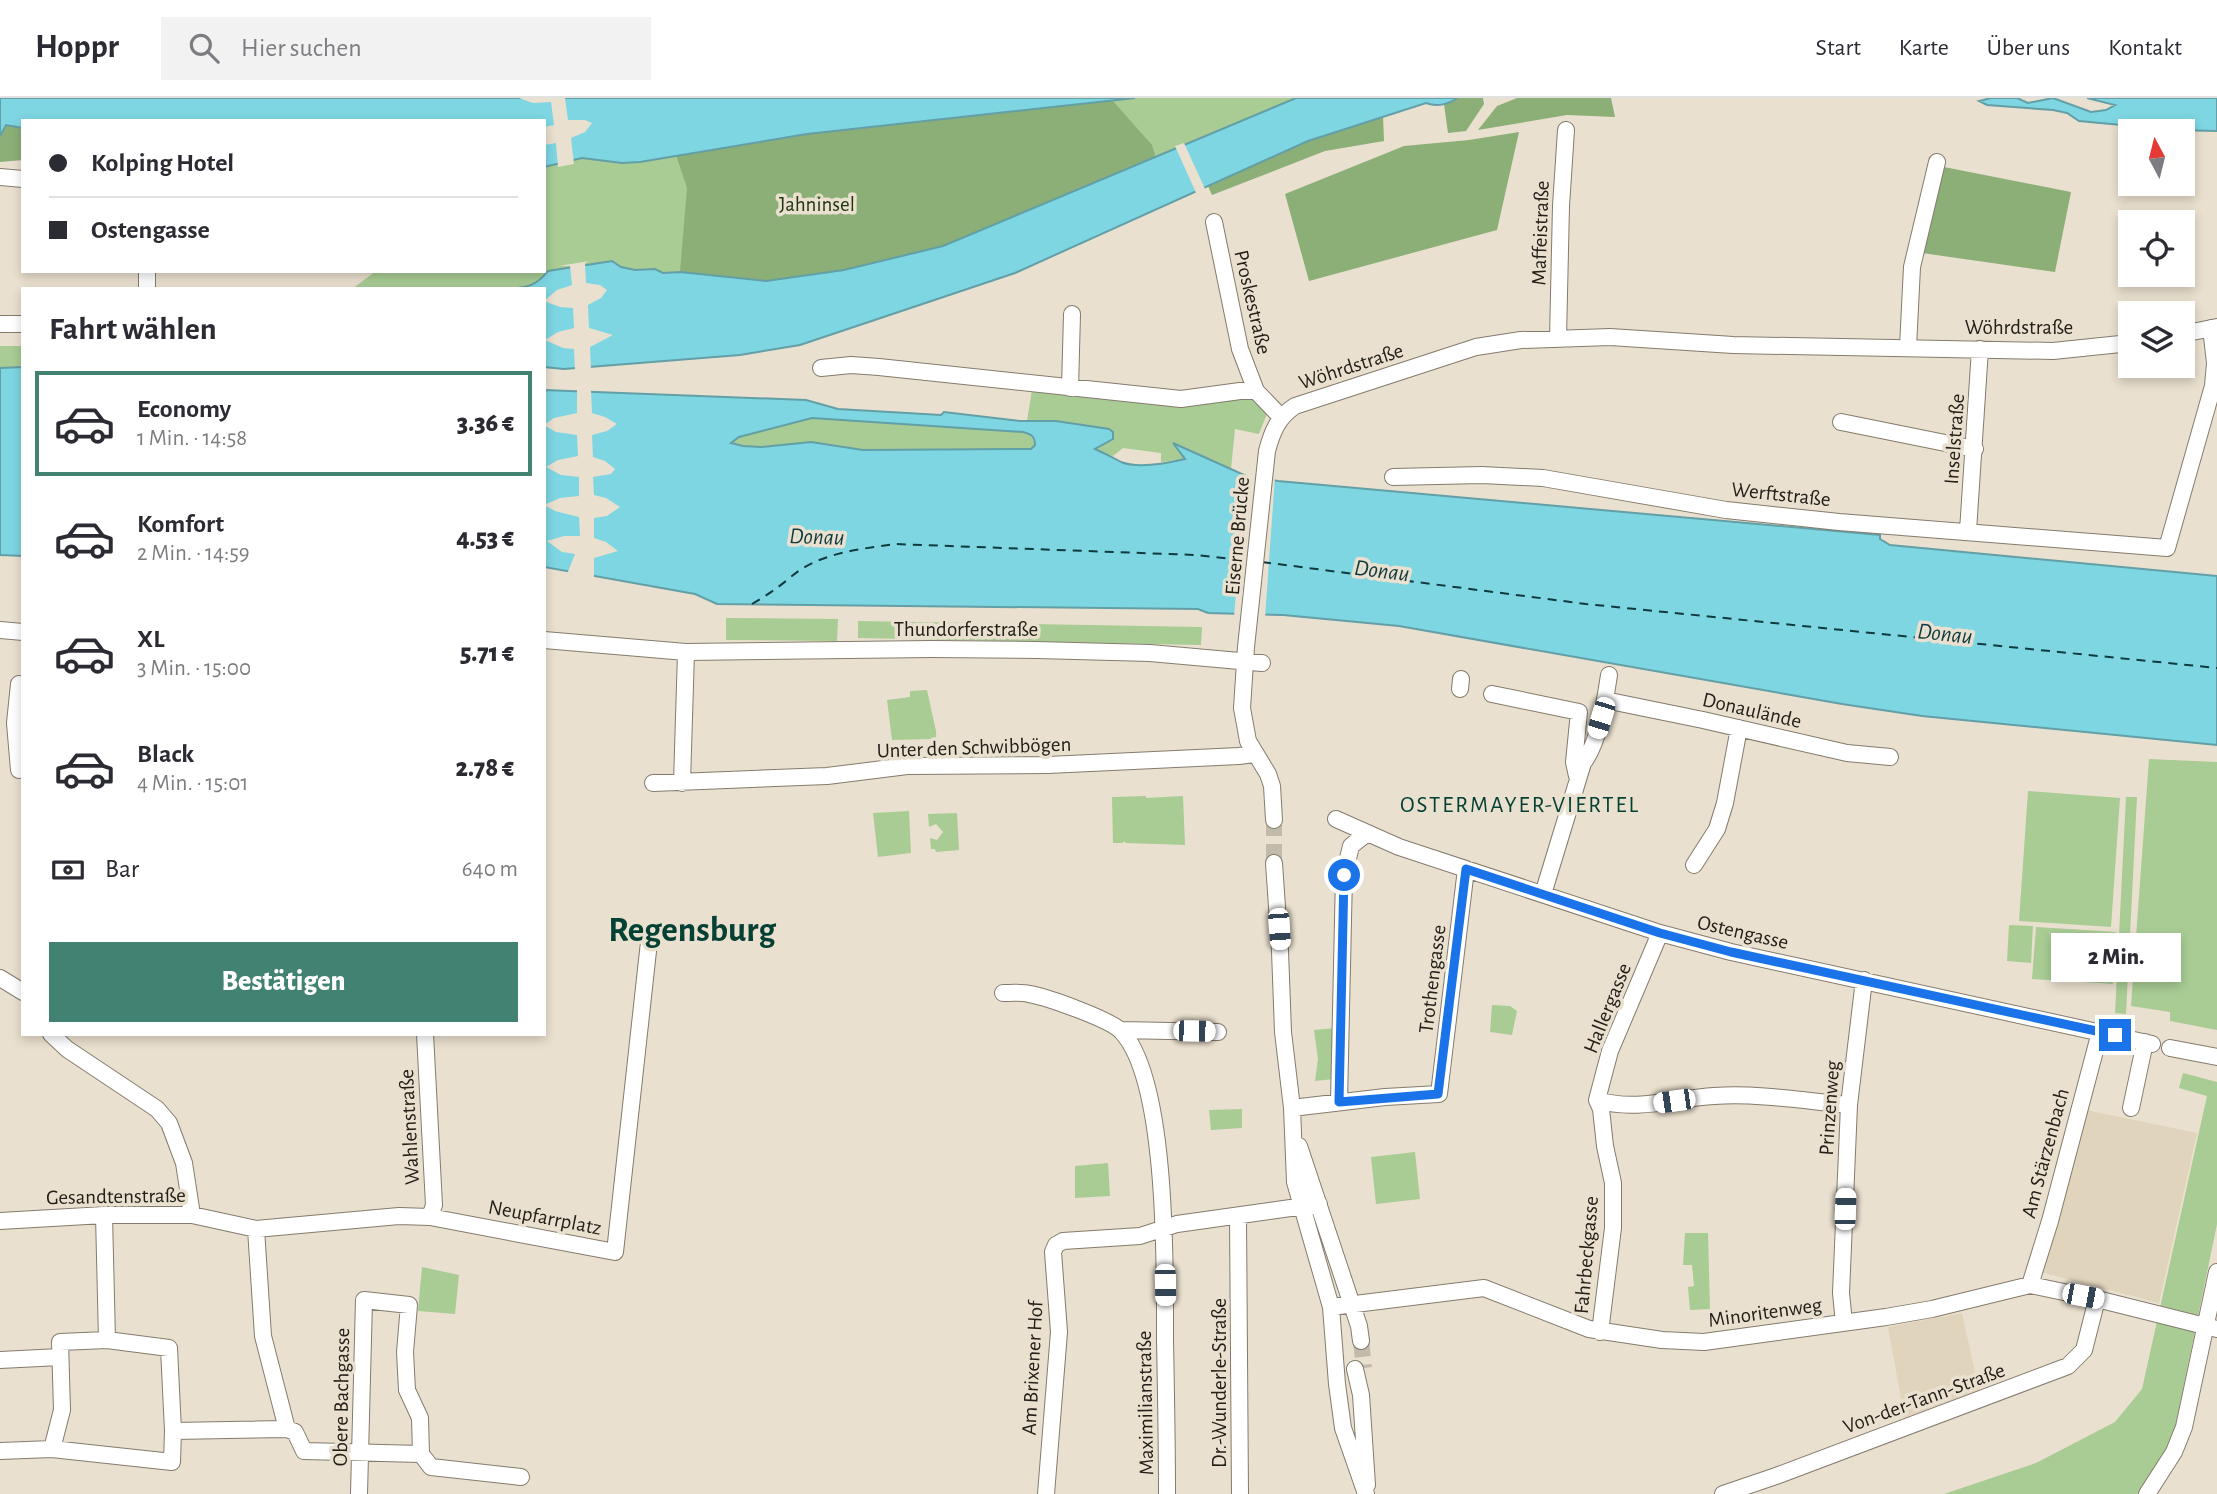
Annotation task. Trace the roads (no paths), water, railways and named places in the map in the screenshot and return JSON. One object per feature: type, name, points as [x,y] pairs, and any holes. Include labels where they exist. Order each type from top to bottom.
[{"type":"street","name":"Maffeistraße","points":[[1558,338],[1566,130]]},
{"type":"street","points":[[1908,346],[1912,267],[1937,162]]},
{"type":"street","points":[[0,177],[21,179]]},
{"type":"street","name":"Proskestraße","points":[[1213,222],[1240,349],[1256,391]]},
{"type":"street","points":[[1070,388],[1072,314]]},
{"type":"street","points":[[0,324],[21,324]]},
{"type":"street","points":[[2195,332],[2214,328],[2216,363]]},
{"type":"street","name":"Wöhrdstraße","points":[[1256,391],[1281,417],[1295,407],[1476,347],[1521,340],[1610,337],[1733,345],[1908,346],[2053,351],[2118,344]]},
{"type":"street","name":"Inselstraße","points":[[1968,531],[1980,349]]},
{"type":"street","name":"Werftstraße","points":[[1393,477],[1492,475],[1543,478],[1726,510],[1839,522],[2167,548],[2213,386],[2216,363]]},
{"type":"street","points":[[821,368],[851,365],[879,367],[1181,399],[1256,391]]},
{"type":"street","name":"Eiserne Brücke","points":[[1274,820],[1273,792],[1268,774],[1248,741],[1243,715],[1245,661],[1264,469],[1271,437],[1281,417]]},
{"type":"street","points":[[1841,422],[1975,449]]},
{"type":"street","points":[[0,630],[21,632]]},
{"type":"street","name":"Thundorferstraße","points":[[546,640],[686,652],[1018,650],[1150,653],[1262,663]]},
{"type":"street","points":[[682,783],[686,652]]},
{"type":"street","points":[[1543,894],[1578,778],[1601,718],[1609,675]]},
{"type":"street","points":[[19,684],[15,723],[20,741],[19,770]]},
{"type":"street","points":[[1492,694],[1579,712],[1574,762],[1578,778]]},
{"type":"street","name":"Donaulände","points":[[1605,700],[1847,753],[1890,757]]},
{"type":"street","points":[[1694,866],[1717,828],[1725,803],[1739,728]]},
{"type":"street","name":"Unter den Schwibbögen","points":[[653,783],[827,776],[907,766],[1048,765],[1238,757],[1254,754]]},
{"type":"street","name":"Ostengasse","points":[[1336,819],[1366,834],[1660,933],[1731,952],[2148,1043],[2131,1108]]},
{"type":"street","points":[[1292,1108],[1339,1102],[1344,875],[1351,846],[1366,834]]},
{"type":"street","points":[[1274,863],[1295,1182],[1331,1307],[1343,1429],[1367,1494]]},
{"type":"street","name":"Trothengasse","points":[[1339,1102],[1438,1094],[1466,869]]},
{"type":"street","name":"Hallergasse","points":[[1597,1100],[1610,1051],[1660,933]]},
{"type":"street","name":"Neupfarrplatz","points":[[357,1220],[399,1216],[430,1217],[615,1252],[649,942]]},
{"type":"street","name":"Prinzenweg","points":[[1844,1323],[1841,1293],[1849,1105],[1864,980]]},
{"type":"street","points":[[1,983],[21,991]]},
{"type":"street","points":[[1003,993],[1027,993],[1041,997],[1121,1030],[1218,1032]]},
{"type":"street","name":"Maximilianstraße","points":[[1121,1030],[1134,1050],[1143,1072],[1157,1145],[1164,1228],[1167,1494]]},
{"type":"street","name":"Am Stärzenbach","points":[[2030,1285],[2050,1221],[2099,1032]]},
{"type":"street","points":[[53,1036],[67,1049],[158,1109],[169,1123],[184,1163],[192,1215]]},
{"type":"street","name":"Wahlenstraße","points":[[425,1036],[434,1205],[430,1217]]},
{"type":"street","points":[[2170,1048],[2217,1058]]},
{"type":"street","points":[[1597,1100],[1612,1105],[1653,1104],[1715,1096],[1849,1105]]},
{"type":"street","name":"Fahrbeckgasse","points":[[1597,1100],[1613,1183],[1612,1240],[1600,1332]]},
{"type":"street","points":[[1293,1130],[1350,1304],[1357,1342]]},
{"type":"street","points":[[1164,1228],[1221,1217],[1238,1217],[1319,1204]]},
{"type":"street","points":[[104,1215],[107,1340]]},
{"type":"street","name":"Gesandtenstraße","points":[[0,1221],[104,1215],[192,1215],[256,1229],[357,1220]]},
{"type":"street","name":"Dr.-Wunderle-Straße","points":[[1238,1217],[1240,1494]]},
{"type":"street","name":"Am Brixener Hof","points":[[1046,1494],[1059,1332],[1053,1252],[1056,1245],[1063,1241],[1140,1236],[1164,1228]]},
{"type":"street","points":[[256,1229],[263,1336],[287,1429]]},
{"type":"street","points":[[2147,1494],[2180,1441],[2211,1327],[2217,1272]]},
{"type":"street","name":"Minoritenweg","points":[[1331,1307],[1484,1288],[1600,1332],[1704,1342],[1932,1309],[2030,1285],[2211,1327]]},
{"type":"street","name":"Von-der-Tann-Straße","points":[[1723,1494],[2068,1366],[2084,1350],[2097,1299]]},
{"type":"street","name":"Obere Bachgasse","points":[[359,1494],[365,1300],[409,1306],[405,1352],[407,1390],[420,1418],[421,1454]]},
{"type":"street","points":[[0,1360],[107,1340],[169,1348],[173,1431],[172,1462],[52,1449],[0,1451]]},
{"type":"street","points":[[52,1449],[62,1410],[60,1350]]},
{"type":"street","points":[[1337,1384],[1360,1380],[1367,1494]]},
{"type":"street","points":[[173,1431],[287,1429],[295,1433],[304,1451],[421,1454],[431,1467],[521,1477]]},
{"type":"water","points":[[0,98],[1135,98],[807,134],[640,162],[622,163],[582,158],[546,167],[546,119],[21,119],[21,128],[6,125],[0,136]]},
{"type":"water","points":[[1296,98],[1457,98],[1442,105],[1426,103],[1308,141],[1015,273],[800,345],[740,355],[564,369],[546,367],[546,287],[521,287],[540,280],[548,271],[612,261],[621,267],[635,270],[655,269],[663,273],[680,272],[766,281],[844,270],[943,246]]},
{"type":"water","points":[[2017,98],[2028,103],[2053,98],[2091,112],[2106,110],[2115,105],[2087,98],[2217,98],[2217,131],[2195,130],[2195,119],[2118,119],[2118,125],[2079,121],[2067,113],[2053,110],[1987,105],[1979,101]]},
{"type":"water","points":[[21,367],[21,556],[0,555],[0,368]]},
{"type":"water","name":"Donau","points":[[546,390],[806,400],[838,409],[941,415],[944,412],[1020,421],[1056,421],[1109,429],[1113,432],[1113,439],[1095,449],[1128,464],[1153,465],[1185,459],[1173,443],[1244,475],[1278,481],[1880,535],[1880,539],[1890,545],[2217,576],[2217,745],[1922,716],[1399,626],[1283,615],[1208,613],[1198,609],[717,604],[695,594],[546,567]],"holes":[[[812,418],[1023,432],[1030,435],[1035,445],[1031,449],[863,450],[811,442],[761,447],[731,443],[739,437]]]},
{"type":"tunnel","points":[[1274,820],[1274,863]]},
{"type":"tunnel","points":[[1361,1341],[1364,1368]]},
{"type":"district","name":"OSTERMAYER-VIERTEL","points":[[1520,804]]},
{"type":"district","name":"Regensburg","points":[[692,929]]},
{"type":"park label","name":"Jahninsel","points":[[817,204]]}]
